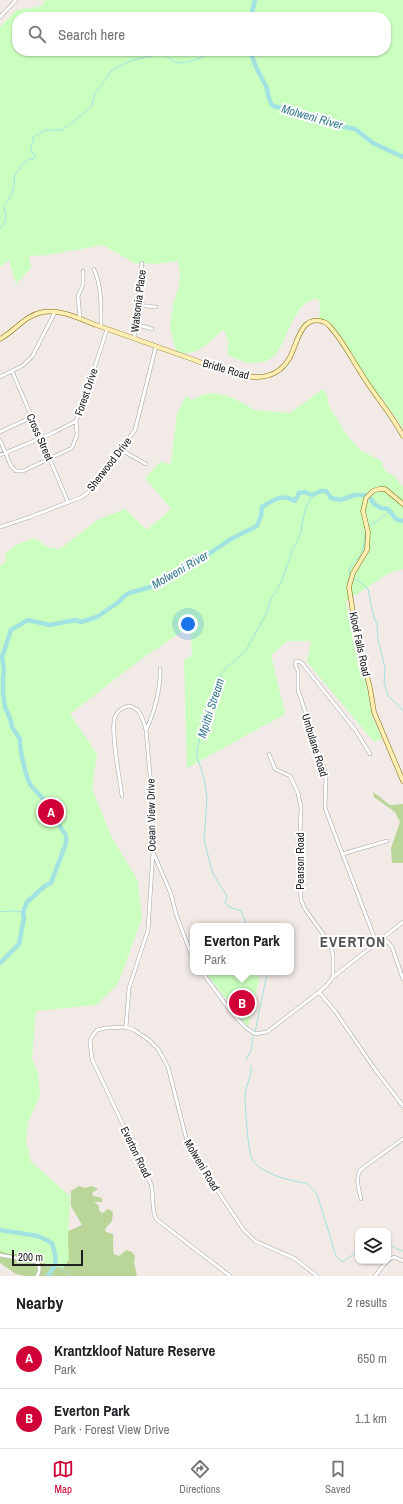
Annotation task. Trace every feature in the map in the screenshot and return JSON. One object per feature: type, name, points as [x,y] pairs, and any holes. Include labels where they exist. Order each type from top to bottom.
[{"type":"main road","name":"Bridle Road","points":[[0,338],[34,315],[44,312],[55,312],[101,326],[238,374],[254,378],[264,377],[277,372],[287,362],[299,334],[305,326],[315,322],[323,322],[332,328],[369,385],[387,409],[403,436]]},
{"type":"main road","name":"Kloof Falls Road","points":[[403,504],[385,489],[376,490],[367,496],[363,507],[363,517],[367,527],[367,550],[351,577],[350,592],[356,632],[370,688],[374,712],[403,781]]},
{"type":"street","points":[[0,17],[16,0]]},
{"type":"street","name":"Watsonia Place","points":[[134,338],[142,263]]},
{"type":"street","points":[[94,269],[101,293],[101,326]]},
{"type":"street","points":[[80,319],[78,296],[83,285],[83,271]]},
{"type":"street","points":[[137,305],[156,307]]},
{"type":"street","points":[[0,378],[22,366],[32,357],[55,312]]},
{"type":"street","points":[[135,324],[152,329]]},
{"type":"street","name":"Forest Drive","points":[[0,455],[70,426],[76,422],[107,329]]},
{"type":"street","name":"Sherwood Drive","points":[[0,527],[82,497],[91,490],[133,434],[137,425],[156,346]]},
{"type":"street","name":"Cross Street","points":[[12,372],[68,502]]},
{"type":"street","points":[[0,432],[32,417]]},
{"type":"street","points":[[0,440],[11,466],[19,472],[72,448],[77,435],[76,422]]},
{"type":"street","points":[[122,450],[146,464]]},
{"type":"street","name":"Umbulane Road","points":[[370,754],[356,731],[340,710],[301,662],[296,661],[295,664],[298,671],[298,690],[326,774],[325,808],[376,942]]},
{"type":"street","points":[[146,730],[150,723],[160,684],[160,669]]},
{"type":"street","name":"Ocean View Drive","points":[[122,796],[115,749],[114,727],[115,715],[126,706],[134,707],[142,718],[146,730],[153,808],[153,852],[148,930],[129,988],[126,1027]]},
{"type":"street","name":"Pearson Road","points":[[269,754],[275,769],[292,778],[298,793],[301,808],[299,858],[301,900],[305,909],[320,928],[332,947],[332,977]]},
{"type":"street","points":[[342,854],[387,841]]},
{"type":"street","points":[[153,852],[171,894],[176,914],[190,950]]},
{"type":"street","points":[[204,975],[232,1013],[245,1027],[255,1034],[267,1032],[319,992],[326,986],[332,977],[403,922]]},
{"type":"street","points":[[383,937],[392,947],[403,979]]},
{"type":"street","points":[[319,992],[335,1010],[374,1068],[403,1106]]},
{"type":"street","name":"Everton Road","points":[[126,1027],[97,1030],[91,1038],[90,1051],[94,1066],[151,1184],[156,1219],[230,1276]]},
{"type":"street","name":"Molweni Road","points":[[126,1027],[134,1030],[148,1040],[158,1049],[164,1058],[171,1078],[186,1141],[243,1229],[255,1241],[294,1258],[317,1276]]},
{"type":"street","points":[[361,1199],[358,1182],[358,1174],[360,1170],[403,1139]]},
{"type":"street","points":[[0,1255],[37,1262],[39,1265],[39,1272],[37,1276]]},
{"type":"street","points":[[391,1259],[394,1257],[403,1261]]},
{"type":"street","points":[[375,1276],[385,1264]]},
{"type":"green space","points":[[45,0],[403,0],[403,429],[392,411],[370,384],[333,327],[326,320],[319,319],[320,303],[318,299],[310,300],[303,305],[292,322],[278,351],[273,357],[265,361],[249,363],[227,354],[228,341],[223,330],[202,348],[196,351],[183,353],[176,351],[170,327],[173,305],[179,286],[180,273],[178,261],[155,264],[136,264],[103,245],[47,255],[29,256],[31,268],[16,284],[9,260],[0,267],[0,27],[12,15],[12,56],[391,56],[391,12],[15,12],[17,10],[42,6]]},
{"type":"green space","points":[[323,389],[327,395],[329,406],[348,437],[361,451],[382,461],[386,472],[393,475],[403,487],[403,569],[391,572],[346,601],[359,668],[366,681],[372,716],[382,738],[374,742],[307,662],[311,641],[287,641],[271,655],[285,714],[187,768],[184,660],[192,655],[190,626],[140,660],[70,714],[97,754],[92,789],[111,836],[137,879],[142,918],[118,984],[96,1005],[36,1011],[32,1058],[38,1073],[40,1096],[28,1122],[26,1141],[31,1162],[70,1196],[68,1241],[69,1259],[63,1268],[41,1262],[34,1256],[10,1254],[0,1251],[0,566],[6,561],[5,554],[12,548],[24,542],[37,539],[46,547],[60,549],[99,519],[125,509],[147,530],[171,509],[145,478],[160,462],[171,464],[177,414],[186,396],[192,400],[202,395],[214,393],[227,396],[254,410],[290,413]]},
{"type":"green space","points":[[373,792],[390,805],[403,804],[403,863],[392,863],[391,848],[400,822],[395,812],[374,797]]},
{"type":"green space","points":[[207,975],[258,975],[259,979],[248,1027]]},
{"type":"green space","points":[[79,1186],[85,1188],[92,1186],[98,1189],[92,1193],[93,1196],[102,1198],[102,1202],[94,1202],[99,1206],[99,1211],[103,1213],[108,1209],[113,1212],[112,1221],[105,1229],[106,1232],[113,1234],[114,1254],[119,1256],[126,1250],[132,1252],[135,1256],[134,1262],[137,1276],[25,1276],[16,1274],[0,1263],[0,1228],[64,1233],[82,1225],[71,1206],[71,1191]]},
{"type":"waterway","name":"Molweni River","points":[[252,12],[255,0]]},
{"type":"waterway","points":[[0,229],[6,220],[4,206],[12,193],[14,177],[21,166],[29,159],[34,159],[35,155],[31,151],[33,137],[46,130],[62,130],[91,107],[95,94],[111,71],[130,61],[151,56]]},
{"type":"waterway","points":[[167,56],[173,61],[180,63],[205,56]]},
{"type":"waterway","name":"Molweni River","points":[[252,56],[266,86],[273,106],[305,113],[335,125],[355,129],[373,143],[403,157]]},
{"type":"waterway","name":"Molweni River","points":[[0,963],[19,944],[24,918],[23,912],[27,902],[45,886],[51,883],[66,843],[66,835],[49,805],[32,787],[28,780],[20,739],[12,727],[5,707],[3,694],[4,670],[2,657],[11,630],[28,620],[50,625],[75,620],[81,622],[97,617],[129,593],[154,586],[159,581],[172,577],[175,572],[198,557],[210,553],[231,539],[257,526],[261,516],[262,507],[278,498],[286,498],[295,501],[299,493],[305,492],[312,495],[321,491],[326,491],[331,498],[340,500],[355,495],[365,495],[371,499],[374,504],[381,508],[388,509],[396,519],[403,521]]},
{"type":"waterway","name":"Mpithi Stream","points":[[246,923],[241,911],[229,907],[225,903],[227,896],[213,874],[204,840],[207,798],[204,778],[197,757],[197,750],[201,733],[221,674],[245,652],[266,614],[271,599],[281,583],[292,551],[300,535],[305,510],[312,495]]},
{"type":"waterway","points":[[368,527],[388,513]]},
{"type":"waterway","points":[[350,576],[350,567],[361,554],[366,529]]},
{"type":"waterway","points":[[353,578],[368,589],[373,614],[377,625],[378,639],[385,668],[384,682],[388,696],[403,711]]},
{"type":"waterway","points":[[0,912],[23,912]]},
{"type":"waterway","name":"Mpithi Stream","points":[[255,1032],[267,975]]},
{"type":"waterway","name":"Mpithi Stream","points":[[246,1060],[251,1051],[253,1037]]},
{"type":"waterway","name":"Mpithi Stream","points":[[251,1066],[251,1073],[245,1095],[248,1138],[252,1159],[261,1169],[276,1176],[307,1183],[317,1194],[336,1256],[342,1262],[355,1254]]},
{"type":"waterway","name":"Molweni River","points":[[0,1230],[38,1236],[52,1243],[56,1260],[54,1267],[48,1276]]},
{"type":"waterway","name":"Mpithi Stream","points":[[391,1245],[403,1251]]},
{"type":"waterway","points":[[56,1262],[59,1267],[70,1276]]},
{"type":"place","name":"Krantzkloof Nature Reserve","points":[[51,812]]},
{"type":"place","name":"Everton Park","points":[[242,1003]]},
{"type":"district","name":"EVERTON","points":[[353,941]]}]
